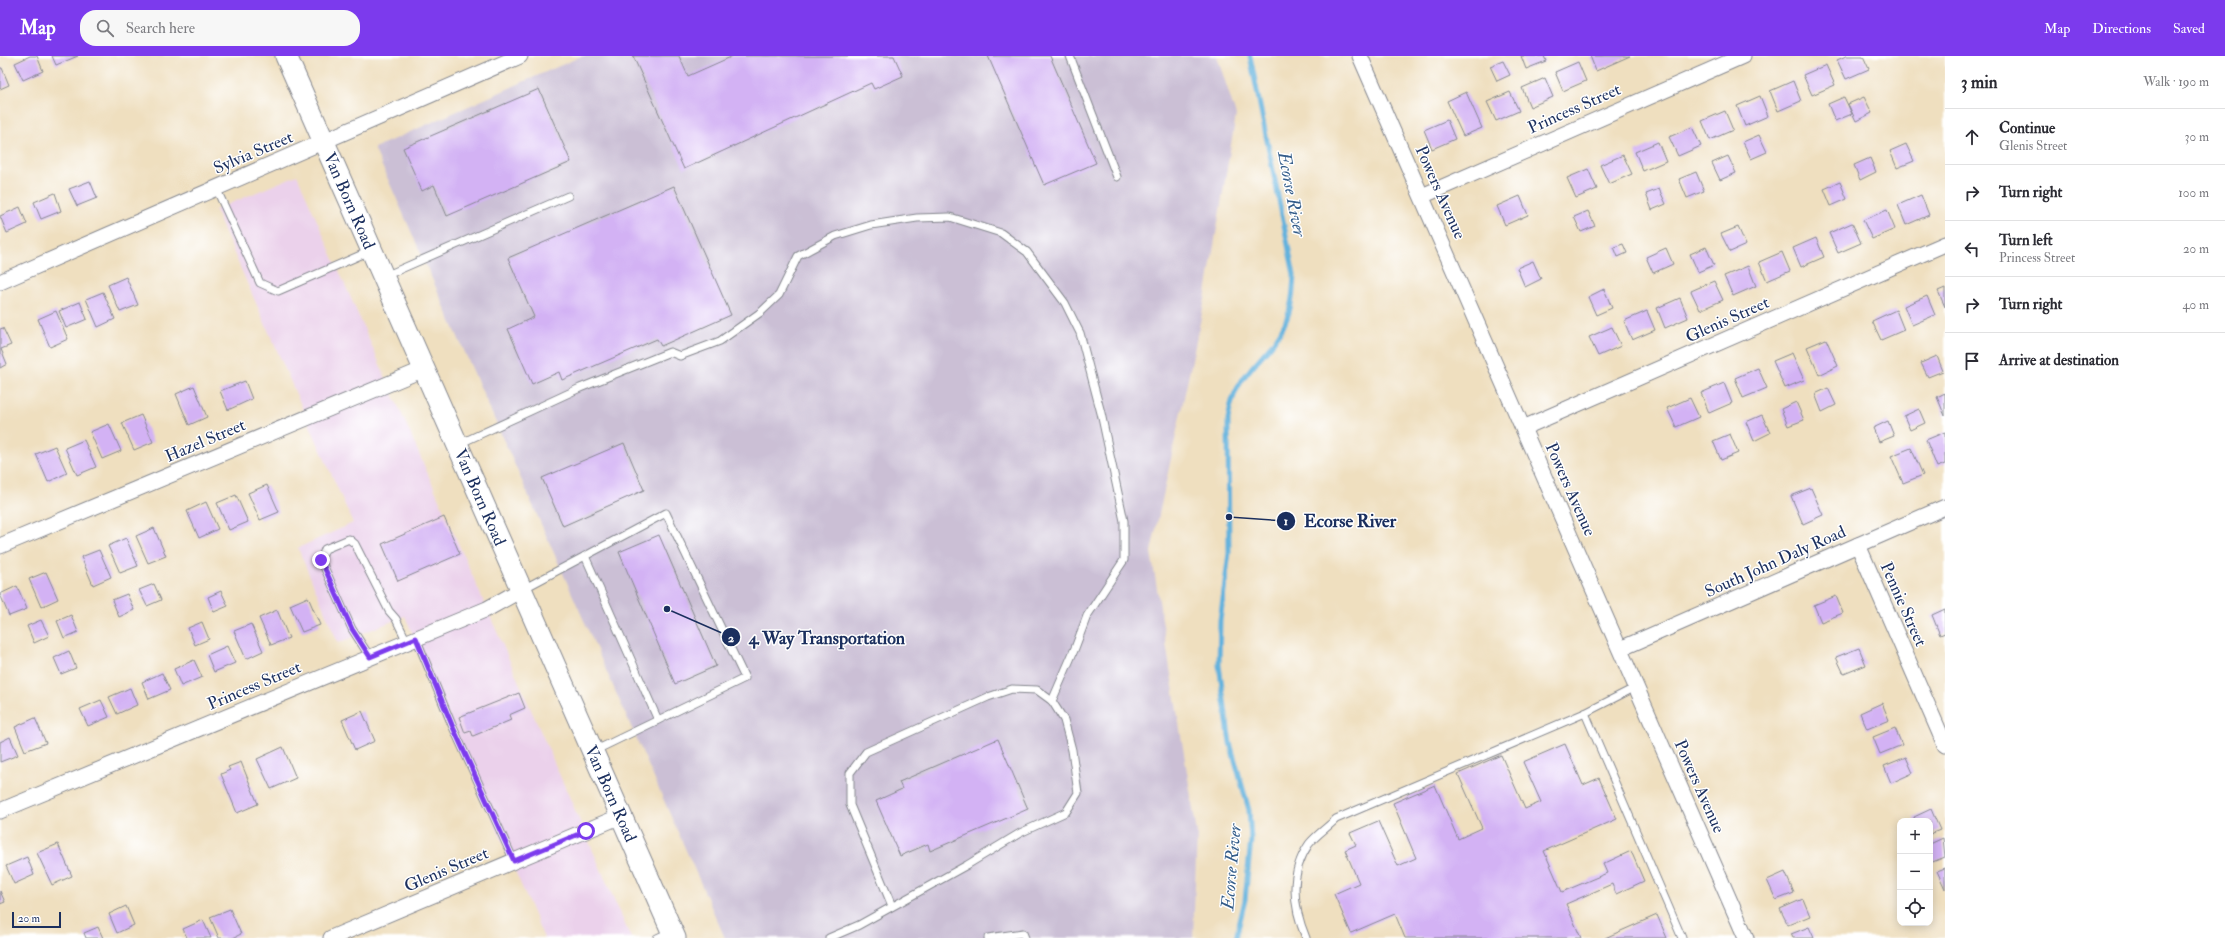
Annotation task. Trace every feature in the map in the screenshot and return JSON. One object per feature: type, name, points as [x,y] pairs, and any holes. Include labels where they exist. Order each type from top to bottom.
[{"type":"main road","name":"Van Born Road","points":[[286,56],[621,816],[668,936]]},
{"type":"street","name":"Sylvia Street","points":[[0,282],[520,56]]},
{"type":"street","name":"Powers Avenue","points":[[1360,56],[1746,938]]},
{"type":"street","name":"Princess Street","points":[[1422,196],[1742,56]]},
{"type":"street","name":"Glenis Street","points":[[1523,428],[1945,244]]},
{"type":"street","name":"Hazel Street","points":[[0,546],[424,369]]},
{"type":"street","name":"South John Daly Road","points":[[1620,649],[1945,508]]},
{"type":"street","name":"Pennie Street","points":[[1858,545],[1945,745]]},
{"type":"street","name":"Princess Street","points":[[0,811],[487,609],[521,590]]},
{"type":"street","name":"Glenis Street","points":[[331,938],[621,816]]},
{"type":"lane","points":[[1070,56],[1116,177]]},
{"type":"lane","points":[[216,188],[260,283],[278,291],[372,250]]},
{"type":"lane","points":[[383,277],[568,196]]},
{"type":"lane","points":[[457,445],[580,388],[670,352],[680,356],[720,341],[761,312],[780,295],[798,256],[835,236],[871,225],[924,218],[950,217],[1001,232],[1026,252],[1043,272],[1065,303],[1080,333],[1101,413],[1124,521],[1124,560],[1087,616],[1076,648],[1052,701]]},
{"type":"lane","points":[[521,590],[666,513],[745,678],[592,752]]},
{"type":"lane","points":[[370,657],[352,629],[321,560],[325,549],[348,539],[355,544],[389,611],[411,640],[452,725],[514,861]]},
{"type":"lane","points":[[585,556],[658,720]]},
{"type":"lane","points":[[1306,938],[1294,899],[1296,869],[1310,844],[1336,819],[1585,713],[1636,687]]},
{"type":"lane","points":[[829,938],[859,925],[1020,834],[1066,812],[1078,793],[1070,742],[1064,720],[1052,701],[1037,690],[1012,689],[988,697],[866,752],[850,773],[850,805],[892,906]]},
{"type":"lane","points":[[1585,713],[1682,938]]},
{"type":"lane","points":[[988,938],[1024,933],[1025,938]]},
{"type":"shaded area","points":[[582,56],[1217,56],[1236,115],[1205,299],[1151,552],[1197,833],[1193,938],[725,938],[374,148]]},
{"type":"shaded area","points":[[297,175],[631,938],[544,938],[405,616],[338,643],[298,548],[353,523],[215,210]]},
{"type":"building","points":[[30,56],[37,56],[43,71],[23,80],[15,63]]},
{"type":"building","points":[[52,56],[78,56],[56,65]]},
{"type":"building","points":[[633,56],[679,56],[688,76],[733,56],[894,56],[903,76],[874,89],[871,83],[684,169]]},
{"type":"building","points":[[988,56],[1050,56],[1096,163],[1044,185]]},
{"type":"building","points":[[1521,56],[1544,56],[1546,61],[1526,69]]},
{"type":"building","points":[[1590,56],[1630,56],[1596,71]]},
{"type":"building","points":[[1846,56],[1863,56],[1869,69],[1846,79],[1837,60]]},
{"type":"building","points":[[1503,61],[1510,75],[1497,81],[1490,66]]},
{"type":"building","points":[[1578,62],[1586,81],[1563,91],[1555,72]]},
{"type":"building","points":[[1826,65],[1835,85],[1812,95],[1803,75]]},
{"type":"building","points":[[0,68],[2,68],[9,85],[0,89]]},
{"type":"building","points":[[1545,78],[1553,97],[1530,107],[1522,88]]},
{"type":"building","points":[[1793,81],[1801,101],[1778,111],[1770,91]]},
{"type":"building","points":[[539,89],[571,162],[447,216],[434,185],[422,191],[403,148]]},
{"type":"building","points":[[1466,92],[1482,128],[1463,136],[1447,101]]},
{"type":"building","points":[[1510,92],[1519,111],[1496,121],[1487,102]]},
{"type":"building","points":[[1760,96],[1768,116],[1745,126],[1737,106]]},
{"type":"building","points":[[1844,97],[1852,114],[1835,121],[1828,104]]},
{"type":"building","points":[[1864,97],[1872,113],[1856,121],[1848,104]]},
{"type":"building","points":[[1725,111],[1733,130],[1710,140],[1702,121]]},
{"type":"building","points":[[1447,120],[1455,139],[1432,149],[1424,130]]},
{"type":"building","points":[[1692,127],[1701,146],[1678,156],[1669,137]]},
{"type":"building","points":[[1759,135],[1767,152],[1751,159],[1743,142]]},
{"type":"building","points":[[1658,142],[1666,161],[1643,171],[1635,152]]},
{"type":"building","points":[[1906,144],[1914,161],[1897,168],[1890,151]]},
{"type":"building","points":[[1623,155],[1632,174],[1609,184],[1600,165]]},
{"type":"building","points":[[1728,156],[1736,173],[1720,180],[1712,163]]},
{"type":"building","points":[[1870,158],[1876,172],[1860,180],[1854,165]]},
{"type":"building","points":[[1588,169],[1597,189],[1576,198],[1567,178]]},
{"type":"building","points":[[1696,172],[1704,191],[1687,198],[1679,179]]},
{"type":"building","points":[[90,181],[97,198],[77,206],[69,189]]},
{"type":"building","points":[[1840,182],[1847,199],[1831,206],[1824,189]]},
{"type":"building","points":[[674,186],[731,315],[661,346],[657,339],[562,380],[559,372],[532,384],[508,329],[534,317],[508,258]]},
{"type":"building","points":[[1659,189],[1666,204],[1652,210],[1646,194]]},
{"type":"building","points":[[55,193],[61,211],[41,219],[34,202]]},
{"type":"building","points":[[1921,195],[1929,215],[1906,225],[1898,205]]},
{"type":"building","points":[[1520,196],[1528,215],[1505,225],[1497,206]]},
{"type":"building","points":[[20,207],[27,224],[7,233],[0,216]]},
{"type":"building","points":[[1887,210],[1895,229],[1872,239],[1863,220]]},
{"type":"building","points":[[1588,211],[1595,226],[1581,232],[1574,217]]},
{"type":"building","points":[[1852,223],[1861,243],[1838,253],[1829,233]]},
{"type":"building","points":[[1738,227],[1746,245],[1730,252],[1721,234]]},
{"type":"building","points":[[1816,238],[1824,257],[1801,267],[1793,248]]},
{"type":"building","points":[[1623,244],[1627,253],[1618,257],[1614,247]]},
{"type":"building","points":[[1706,247],[1714,265],[1698,272],[1690,254]]},
{"type":"building","points":[[1666,248],[1673,264],[1653,273],[1646,257]]},
{"type":"building","points":[[1782,252],[1790,271],[1767,281],[1759,262]]},
{"type":"building","points":[[1533,261],[1541,279],[1525,287],[1517,268]]},
{"type":"building","points":[[1748,266],[1756,286],[1733,296],[1724,276]]},
{"type":"building","points":[[126,277],[138,305],[120,312],[108,285]]},
{"type":"building","points":[[1714,281],[1723,300],[1700,310],[1691,291]]},
{"type":"building","points":[[1945,288],[1945,307],[1938,291]]},
{"type":"building","points":[[1604,289],[1612,308],[1596,315],[1588,297]]},
{"type":"building","points":[[103,292],[115,319],[98,327],[86,299]]},
{"type":"building","points":[[1927,296],[1935,315],[1912,325],[1904,306]]},
{"type":"building","points":[[1680,298],[1688,318],[1665,328],[1657,308]]},
{"type":"building","points":[[80,302],[87,319],[66,328],[59,311]]},
{"type":"building","points":[[1896,310],[1904,330],[1881,340],[1872,321]]},
{"type":"building","points":[[56,311],[68,339],[50,347],[38,319]]},
{"type":"building","points":[[1647,311],[1655,330],[1632,340],[1624,321]]},
{"type":"building","points":[[1612,327],[1621,346],[1598,356],[1589,337]]},
{"type":"building","points":[[3,328],[11,345],[1,349],[7,364],[0,368],[0,329]]},
{"type":"building","points":[[1826,339],[1838,366],[1819,375],[1807,347]]},
{"type":"building","points":[[1792,353],[1804,380],[1785,388],[1773,361]]},
{"type":"building","points":[[1937,356],[1943,371],[1928,377],[1921,363]]},
{"type":"building","points":[[1758,368],[1767,388],[1743,398],[1735,378]]},
{"type":"building","points":[[245,381],[252,399],[228,410],[220,391]]},
{"type":"building","points":[[1724,383],[1732,403],[1709,413],[1701,393]]},
{"type":"building","points":[[194,386],[207,417],[189,425],[176,394]]},
{"type":"building","points":[[1828,388],[1836,405],[1822,412],[1815,394]]},
{"type":"building","points":[[1945,393],[1945,416],[1937,397]]},
{"type":"building","points":[[1690,398],[1699,417],[1676,427],[1667,408]]},
{"type":"building","points":[[1796,402],[1804,420],[1788,426],[1781,409]]},
{"type":"building","points":[[1919,409],[1925,423],[1910,430],[1904,416]]},
{"type":"building","points":[[141,415],[153,442],[134,450],[122,423]]},
{"type":"building","points":[[1762,415],[1770,433],[1754,441],[1746,422]]},
{"type":"building","points":[[1888,421],[1894,436],[1879,442],[1873,428]]},
{"type":"building","points":[[109,424],[121,451],[102,459],[90,432]]},
{"type":"building","points":[[1945,432],[1945,464],[1937,467],[1926,440]]},
{"type":"building","points":[[1730,434],[1738,453],[1721,460],[1713,441]]},
{"type":"building","points":[[84,440],[96,467],[77,475],[65,448]]},
{"type":"building","points":[[624,443],[644,490],[563,526],[542,478]]},
{"type":"building","points":[[55,446],[67,473],[48,482],[36,454]]},
{"type":"building","points":[[1911,448],[1923,475],[1903,483],[1891,456]]},
{"type":"building","points":[[267,485],[279,512],[260,520],[248,493]]},
{"type":"building","points":[[1811,488],[1823,515],[1803,524],[1791,496]]},
{"type":"building","points":[[236,495],[248,522],[229,530],[217,503]]},
{"type":"building","points":[[206,502],[218,529],[199,538],[187,511]]},
{"type":"building","points":[[444,517],[460,554],[398,581],[382,544]]},
{"type":"building","points":[[154,528],[166,556],[148,563],[136,536]]},
{"type":"building","points":[[659,535],[716,666],[675,684],[619,552]]},
{"type":"building","points":[[126,538],[138,566],[120,573],[108,546]]},
{"type":"building","points":[[99,550],[111,577],[93,585],[81,557]]},
{"type":"building","points":[[46,572],[58,599],[41,607],[29,579]]},
{"type":"building","points":[[154,584],[161,600],[147,606],[139,590]]},
{"type":"building","points":[[17,586],[27,609],[9,616],[0,594]]},
{"type":"building","points":[[221,591],[228,606],[214,612],[208,597]]},
{"type":"building","points":[[127,594],[134,610],[119,617],[112,600]]},
{"type":"building","points":[[1836,596],[1843,613],[1821,622],[1814,605]]},
{"type":"building","points":[[308,597],[320,625],[302,632],[290,605]]},
{"type":"building","points":[[1945,609],[1945,633],[1940,635],[1932,615]]},
{"type":"building","points":[[277,610],[289,638],[271,645],[259,618]]},
{"type":"building","points":[[71,615],[78,632],[64,638],[57,621]]},
{"type":"building","points":[[41,620],[49,636],[34,643],[27,626]]},
{"type":"building","points":[[202,622],[209,639],[195,645],[188,628]]},
{"type":"building","points":[[251,624],[263,651],[246,659],[234,631]]},
{"type":"building","points":[[227,646],[235,663],[214,672],[207,655]]},
{"type":"building","points":[[1859,648],[1866,665],[1844,674],[1836,657]]},
{"type":"building","points":[[69,651],[76,668],[61,674],[54,658]]},
{"type":"building","points":[[194,660],[202,677],[181,686],[174,669]]},
{"type":"building","points":[[162,673],[170,690],[149,699],[142,682]]},
{"type":"building","points":[[130,688],[137,705],[117,714],[109,697]]},
{"type":"building","points":[[519,693],[525,708],[509,715],[511,720],[473,736],[471,731],[465,733],[459,717]]},
{"type":"building","points":[[101,700],[109,717],[88,726],[80,709]]},
{"type":"building","points":[[1882,703],[1889,720],[1867,729],[1860,713]]},
{"type":"building","points":[[362,711],[375,741],[355,750],[342,720]]},
{"type":"building","points":[[35,718],[46,743],[25,751],[15,727]]},
{"type":"building","points":[[1895,728],[1902,745],[1880,754],[1873,737]]},
{"type":"building","points":[[10,737],[18,755],[0,762],[0,742]]},
{"type":"building","points":[[998,739],[1028,809],[930,851],[928,844],[900,856],[876,801],[902,789],[899,782]]},
{"type":"building","points":[[1565,744],[1583,785],[1599,778],[1617,819],[1544,851],[1562,892],[1607,873],[1603,864],[1631,851],[1644,881],[1616,894],[1612,884],[1566,904],[1581,938],[1405,938],[1395,914],[1351,933],[1334,894],[1359,883],[1345,850],[1356,845],[1350,833],[1378,821],[1398,866],[1416,858],[1393,803],[1435,785],[1458,839],[1482,828],[1458,774],[1501,755],[1525,809],[1541,802],[1523,762]]},
{"type":"building","points":[[283,747],[296,778],[271,789],[257,759]]},
{"type":"building","points":[[1906,757],[1913,773],[1891,783],[1884,766]]},
{"type":"building","points":[[241,762],[258,804],[237,813],[221,774],[230,770],[228,767]]},
{"type":"building","points":[[1931,809],[1940,830],[1933,833],[1933,818],[1914,817]]},
{"type":"building","points":[[1943,838],[1945,857],[1933,862],[1933,854],[1933,843]]},
{"type":"building","points":[[58,844],[72,876],[52,885],[37,853]]},
{"type":"building","points":[[27,857],[34,875],[14,884],[6,866]]},
{"type":"building","points":[[1945,868],[1945,889],[1937,871]]},
{"type":"building","points":[[1785,872],[1794,893],[1776,900],[1767,880]]},
{"type":"building","points":[[0,891],[5,902],[0,904]]},
{"type":"building","points":[[1803,899],[1810,916],[1788,925],[1780,909]]},
{"type":"building","points":[[126,906],[134,925],[117,933],[109,914]]},
{"type":"building","points":[[230,909],[241,934],[233,938],[219,938],[210,917]]},
{"type":"building","points":[[1657,915],[1667,938],[1605,938]]},
{"type":"building","points":[[203,920],[211,938],[187,938],[183,929]]},
{"type":"building","points":[[98,927],[103,938],[86,938],[84,933]]},
{"type":"building","points":[[1809,927],[1814,938],[1793,938],[1791,934]]},
{"type":"waterway","name":"Ecorse River","points":[[1236,938],[1245,900],[1251,840],[1249,810],[1230,743],[1219,665],[1220,621],[1229,553],[1228,419],[1230,407],[1238,387],[1249,371],[1275,340],[1285,323],[1291,306],[1294,275],[1250,56]]},
{"type":"place","name":"Ecorse River","points":[[1229,517]]},
{"type":"place","name":"4 Way Transportation","points":[[667,609]]},
{"type":"route","points":[[321,560],[352,629],[370,657],[416,638],[452,725],[514,861],[586,831]]}]
